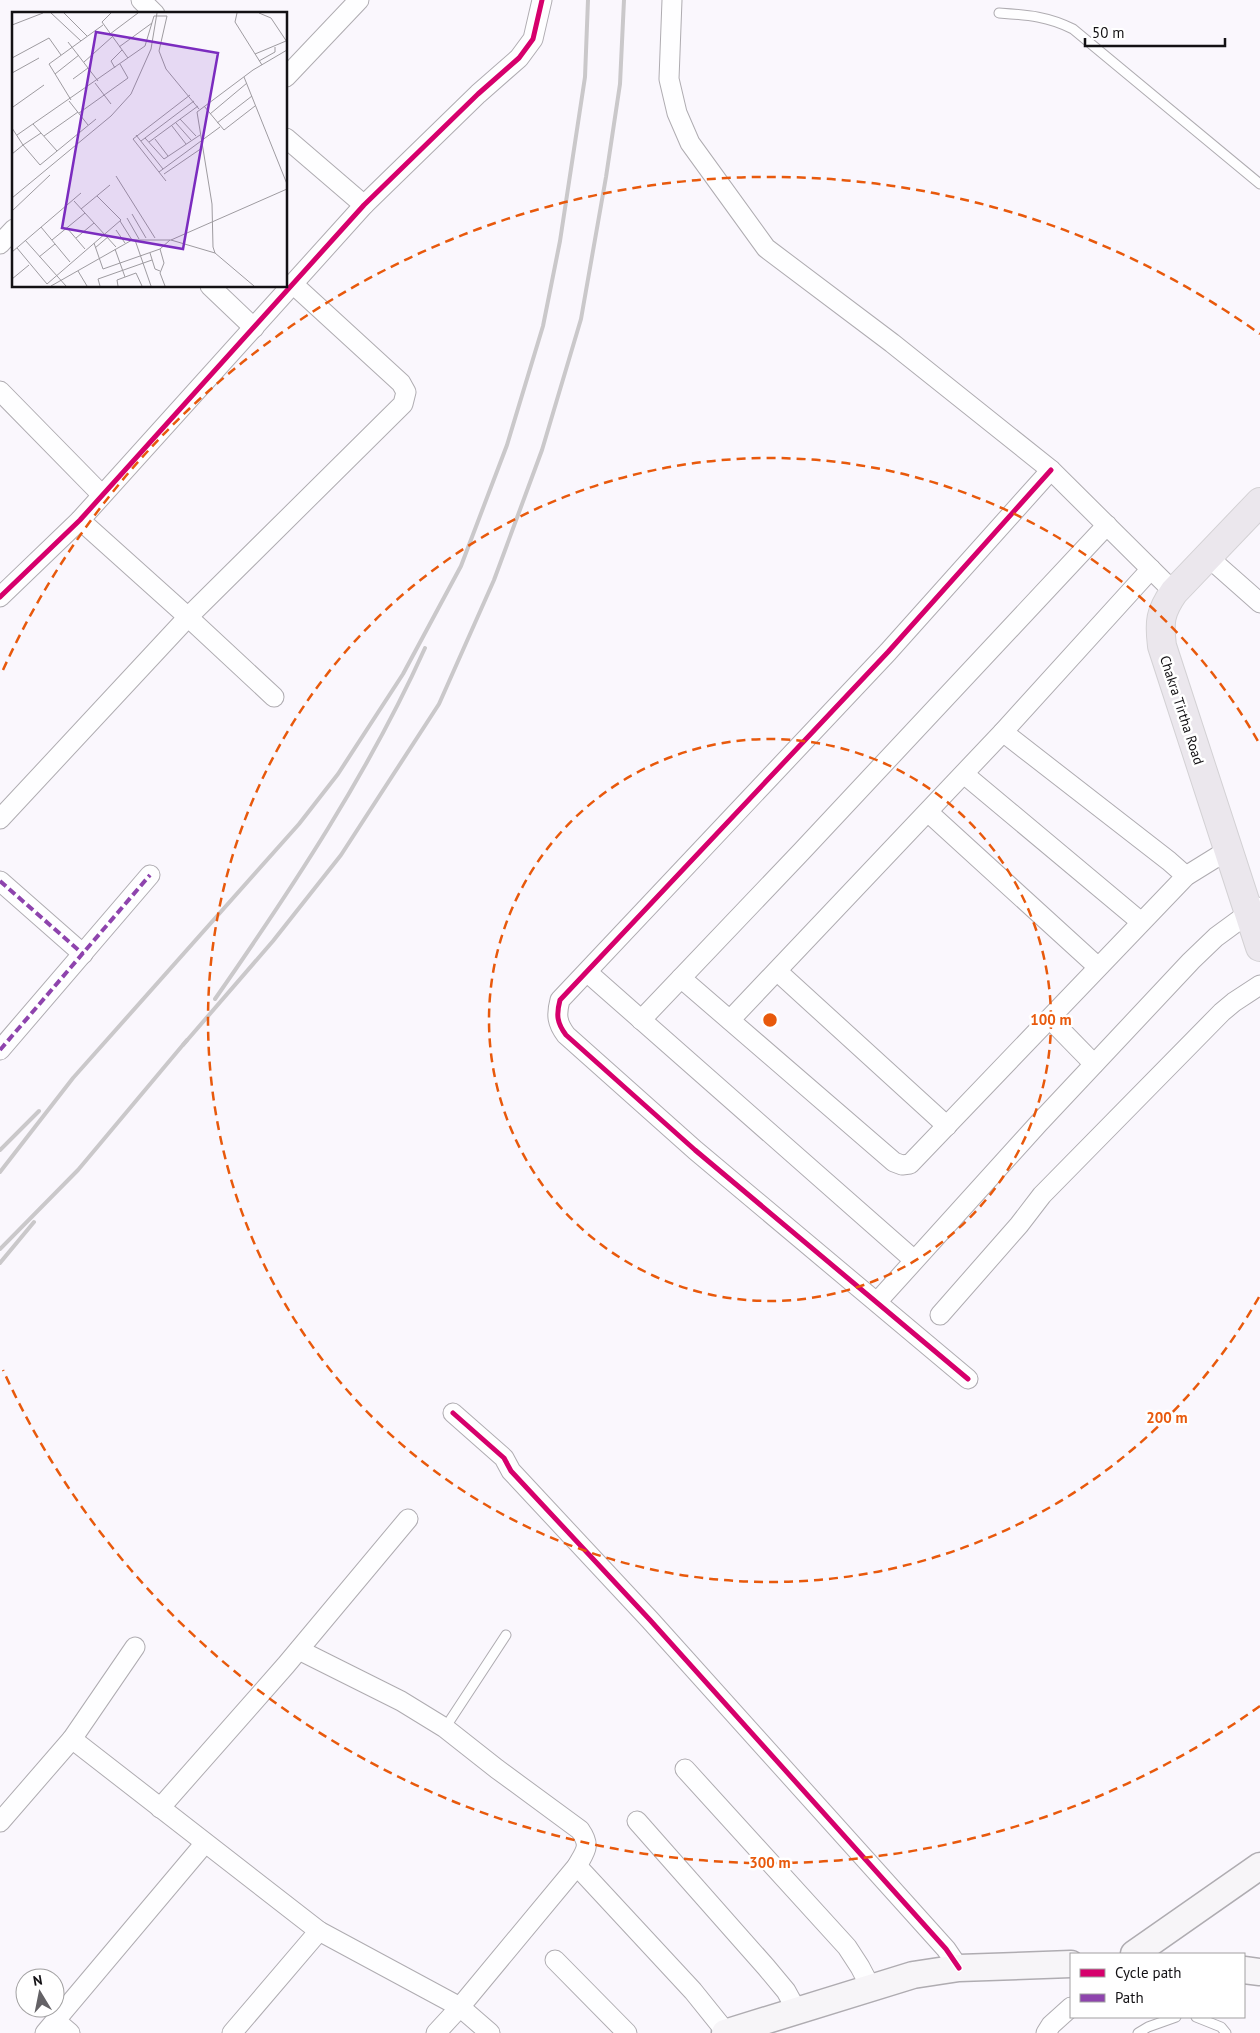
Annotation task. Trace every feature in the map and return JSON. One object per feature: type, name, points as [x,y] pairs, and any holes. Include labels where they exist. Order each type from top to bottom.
[{"type":"highway","name":"Chakra Tirtha Road","points":[[1260,502],[1174,592],[1164,606],[1159,624],[1162,646],[1228,850],[1254,909],[1260,947]]},
{"type":"main road","points":[[1135,1953],[1260,1866]]},
{"type":"main road","points":[[726,2033],[757,2028],[797,2011],[913,1975],[959,1968],[1070,1964]]},
{"type":"main road","points":[[1245,1970],[1260,1972]]},
{"type":"street","points":[[288,75],[360,0]]},
{"type":"street","points":[[0,597],[80,520],[101,494],[364,205],[478,94],[519,58],[533,39],[542,0]]},
{"type":"street","points":[[672,0],[669,79],[677,113],[690,143],[766,248],[892,343],[1051,470],[1174,592]]},
{"type":"street","points":[[288,142],[364,205]]},
{"type":"street","points":[[0,244],[12,230]]},
{"type":"street","points":[[0,820],[188,617],[403,404],[406,392],[401,383],[293,284]]},
{"type":"street","points":[[212,288],[254,328]]},
{"type":"street","points":[[0,392],[101,494]]},
{"type":"street","points":[[968,1379],[695,1150],[566,1035],[558,1025],[556,1013],[560,1000],[888,652],[1051,470]]},
{"type":"street","points":[[80,520],[274,697]]},
{"type":"street","points":[[641,1020],[1107,526]]},
{"type":"street","points":[[1208,557],[1260,602]]},
{"type":"street","points":[[730,1020],[964,774],[1151,570]]},
{"type":"street","points":[[1003,732],[1186,876]]},
{"type":"street","points":[[964,774],[1141,922]]},
{"type":"street","points":[[928,812],[1098,968]]},
{"type":"street","points":[[681,978],[894,1162],[902,1165],[910,1164],[1186,876],[1228,850]]},
{"type":"street","points":[[0,1050],[150,875]]},
{"type":"street","points":[[0,881],[82,954]]},
{"type":"street","points":[[876,1302],[1190,961],[1216,937],[1254,909]]},
{"type":"street","points":[[777,971],[947,1126]]},
{"type":"street","points":[[586,972],[914,1260]]},
{"type":"street","points":[[940,1315],[1042,1196],[1222,1012],[1260,984]]},
{"type":"street","points":[[1050,1019],[1094,1064]]},
{"type":"street","points":[[453,1413],[504,1458],[511,1471],[650,1620],[946,1949],[959,1968]]},
{"type":"street","points":[[160,1808],[299,1650],[408,1519]]},
{"type":"street","points":[[0,1822],[72,1739],[135,1647]]},
{"type":"street","points":[[299,1650],[401,1701],[445,1728],[580,1830],[586,1838],[587,1846],[577,1866],[460,2007],[436,2033]]},
{"type":"street","points":[[72,1739],[319,1932],[460,2007],[490,2033]]},
{"type":"street","points":[[685,1769],[847,1947],[871,1988]]},
{"type":"street","points":[[637,1821],[766,1967],[786,1991],[797,2011]]},
{"type":"street","points":[[57,2029],[204,1843]]},
{"type":"street","points":[[577,1866],[693,1991],[726,2033]]},
{"type":"street","points":[[232,2033],[319,1932]]},
{"type":"street","points":[[555,1960],[627,2033]]},
{"type":"street","points":[[1046,2033],[1051,2025],[1070,2008]]},
{"type":"lane","points":[[999,13],[1054,20],[1073,29],[1260,184]]},
{"type":"lane","points":[[445,1728],[506,1635]]},
{"type":"lane","points":[[1138,2033],[1148,2027],[1173,2018]]},
{"type":"lane","points":[[1198,2018],[1221,2027],[1226,2033]]},
{"type":"railway","points":[[0,1172],[73,1078],[299,824],[338,774],[403,674],[461,566],[507,445],[543,326],[560,241],[585,77],[588,0]]},
{"type":"railway","points":[[183,1045],[273,941],[341,855],[439,704],[494,580],[542,450],[581,319],[620,84],[624,0]]},
{"type":"railway","points":[[215,999],[273,914],[355,784],[380,739],[425,648]]},
{"type":"railway","points":[[0,1249],[78,1170],[187,1040]]},
{"type":"railway","points":[[0,1150],[39,1111]]},
{"type":"railway","points":[[0,1263],[34,1222]]},
{"type":"marked path","points":[[0,1050],[150,875]]},
{"type":"marked path","points":[[0,881],[83,954]]},
{"type":"cycle path","points":[[0,597],[80,520],[364,205],[478,94],[519,58],[533,39],[542,0]]},
{"type":"cycle path","points":[[968,1379],[695,1150],[566,1035],[559,1023],[558,1010],[560,1000],[888,652],[1051,470]]},
{"type":"cycle path","points":[[453,1413],[504,1458],[511,1471],[650,1620],[946,1949],[959,1968]]}]
